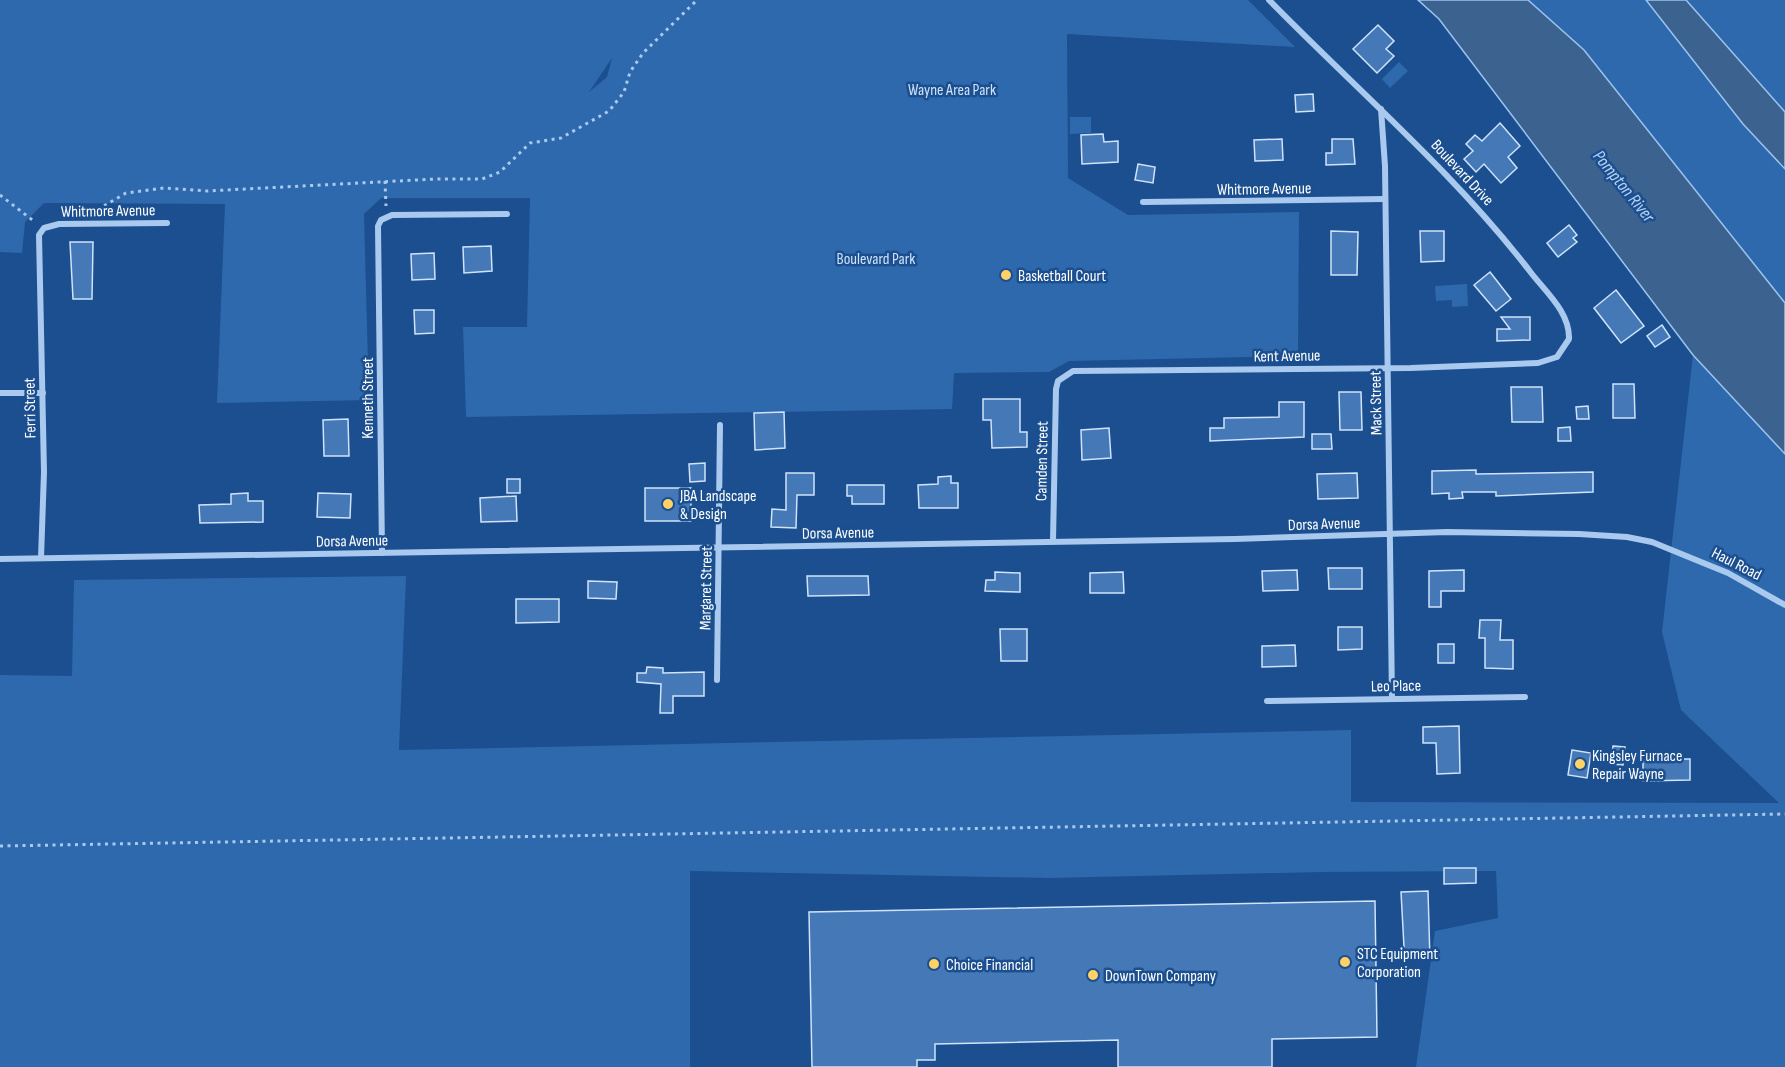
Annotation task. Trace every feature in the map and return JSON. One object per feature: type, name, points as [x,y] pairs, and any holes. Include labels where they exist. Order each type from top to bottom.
[{"type":"street","name":"Boulevard Drive","points":[[1269,0],[1464,191],[1503,236],[1565,318],[1569,329],[1565,349],[1546,362],[1520,364]]},
{"type":"street","name":"Mack Street","points":[[1381,108],[1385,199],[1392,699]]},
{"type":"street","name":"Whitmore Avenue","points":[[1143,202],[1385,199]]},
{"type":"street","points":[[387,217],[507,214]]},
{"type":"street","name":"Kenneth Street","points":[[382,553],[378,226],[387,217]]},
{"type":"street","name":"Whitmore Avenue","points":[[39,257],[38,241],[44,228],[58,224],[167,223]]},
{"type":"street","name":"Ferri Street","points":[[39,257],[42,393],[41,558]]},
{"type":"street","name":"Kent Avenue","points":[[1058,381],[1073,370],[1388,368],[1520,364]]},
{"type":"street","name":"Camden Street","points":[[1053,541],[1058,381]]},
{"type":"street","points":[[0,393],[42,393]]},
{"type":"street","name":"Margaret Street","points":[[717,680],[720,425]]},
{"type":"street","name":"Dorsa Avenue","points":[[0,559],[720,548],[1390,533],[1591,534],[1627,537],[1674,550]]},
{"type":"street","name":"Haul Road","points":[[1674,550],[1728,573],[1785,605]]},
{"type":"street","name":"Leo Place","points":[[1266,700],[1525,697]]},
{"type":"path","points":[[89,224],[95,211],[126,193],[164,188],[207,191],[385,181],[482,179],[500,172],[530,143],[561,138],[609,111],[624,92],[630,72],[643,53],[697,0]]},
{"type":"path","points":[[385,181],[387,217]]},
{"type":"path","points":[[0,195],[44,228]]},
{"type":"path","points":[[0,846],[1785,814]]},
{"type":"green space","points":[[0,0],[1248,0],[1295,47],[1067,34],[1068,178],[1128,215],[1299,212],[1298,356],[1069,361],[1049,372],[954,373],[952,409],[466,417],[463,327],[527,327],[530,198],[381,198],[364,214],[369,400],[217,403],[225,204],[44,203],[25,222],[22,253],[0,252]],"holes":[[[612,58],[607,77],[589,92]]]},
{"type":"green space","points":[[1528,0],[1646,0],[1743,124],[1785,169],[1785,303],[1584,50]]},
{"type":"green space","points":[[1686,0],[1785,0],[1785,112]]},
{"type":"green space","points":[[1399,62],[1408,71],[1390,88],[1382,79]]},
{"type":"green space","points":[[1070,117],[1091,117],[1091,133],[1070,134]]},
{"type":"green space","points":[[1467,284],[1468,306],[1452,307],[1452,300],[1436,301],[1435,286]]},
{"type":"green space","points":[[1693,355],[1785,454],[1785,1067],[1416,1067],[1435,931],[1498,918],[1496,871],[1049,878],[690,871],[690,1067],[0,1067],[0,675],[72,676],[74,580],[406,576],[399,750],[1351,730],[1351,802],[1779,803],[1681,710],[1662,632]]},
{"type":"water","name":"Pompton River","points":[[1418,0],[1528,0],[1584,50],[1785,303],[1785,454],[1693,355],[1439,19]]},
{"type":"water","points":[[1646,0],[1686,0],[1785,112],[1785,169],[1743,124]]},
{"type":"building","points":[[1378,25],[1394,41],[1386,49],[1394,56],[1377,73],[1353,49]]},
{"type":"building","points":[[1313,94],[1314,111],[1296,112],[1295,95]]},
{"type":"building","points":[[1500,123],[1520,146],[1508,157],[1517,168],[1501,183],[1484,164],[1476,172],[1464,159],[1473,151],[1466,144],[1475,135],[1482,141]]},
{"type":"building","points":[[1103,134],[1104,142],[1118,141],[1118,162],[1082,164],[1081,135]]},
{"type":"building","points":[[1282,139],[1283,160],[1255,161],[1254,140]]},
{"type":"building","points":[[1332,139],[1353,139],[1355,164],[1326,165],[1326,153],[1332,153]]},
{"type":"building","points":[[1138,164],[1155,167],[1153,183],[1135,180]]},
{"type":"building","points":[[1569,225],[1577,235],[1573,238],[1577,242],[1558,257],[1547,243]]},
{"type":"building","points":[[1331,231],[1358,232],[1357,275],[1331,275]]},
{"type":"building","points":[[1420,231],[1444,231],[1444,261],[1421,262]]},
{"type":"building","points":[[70,242],[93,242],[92,299],[73,299]]},
{"type":"building","points":[[491,246],[492,271],[464,273],[463,247]]},
{"type":"building","points":[[434,253],[435,279],[412,280],[411,254]]},
{"type":"building","points":[[1490,272],[1511,299],[1496,311],[1474,285]]},
{"type":"building","points":[[1616,290],[1644,326],[1621,343],[1594,308]]},
{"type":"building","points":[[414,310],[434,310],[434,333],[415,334]]},
{"type":"building","points":[[1501,317],[1530,317],[1530,340],[1497,341],[1497,329],[1510,329]]},
{"type":"building","points":[[1662,325],[1670,337],[1655,347],[1647,336]]},
{"type":"building","points":[[1613,384],[1634,384],[1635,418],[1613,418]]},
{"type":"building","points":[[1511,387],[1542,387],[1543,422],[1512,422]]},
{"type":"building","points":[[1339,392],[1361,392],[1362,430],[1340,430]]},
{"type":"building","points":[[983,399],[1020,399],[1020,432],[1027,432],[1027,447],[992,448],[991,420],[983,420]]},
{"type":"building","points":[[1279,402],[1304,402],[1304,437],[1210,441],[1210,428],[1224,428],[1224,418],[1279,417]]},
{"type":"building","points":[[1588,406],[1589,419],[1577,419],[1576,407]]},
{"type":"building","points":[[784,412],[785,448],[755,450],[754,413]]},
{"type":"building","points":[[348,419],[349,456],[324,456],[323,420]]},
{"type":"building","points":[[1570,427],[1571,441],[1558,441],[1558,428]]},
{"type":"building","points":[[1109,428],[1111,458],[1082,460],[1081,430]]},
{"type":"building","points":[[1312,434],[1331,434],[1332,449],[1312,449]]},
{"type":"building","points":[[705,463],[705,481],[690,482],[689,464]]},
{"type":"building","points":[[1476,470],[1476,474],[1593,472],[1593,492],[1496,496],[1496,492],[1462,492],[1463,498],[1449,499],[1449,493],[1432,494],[1432,471]]},
{"type":"building","points":[[786,473],[814,473],[814,495],[797,495],[796,528],[771,527],[772,509],[786,510]]},
{"type":"building","points":[[1357,473],[1358,498],[1318,499],[1317,474]]},
{"type":"building","points":[[951,476],[951,483],[958,483],[958,508],[919,508],[918,485],[938,484],[938,477]]},
{"type":"building","points":[[507,479],[520,479],[520,493],[507,493]]},
{"type":"building","points":[[847,485],[884,485],[884,504],[852,504],[852,496],[847,496]]},
{"type":"building","name":"JBA Landscape & Design","points":[[645,488],[691,488],[691,521],[645,521]]},
{"type":"building","points":[[248,493],[248,501],[263,501],[263,522],[200,523],[199,505],[231,504],[231,494]]},
{"type":"building","points":[[318,493],[351,494],[350,518],[317,517]]},
{"type":"building","points":[[516,496],[517,521],[481,522],[480,498]]},
{"type":"building","points":[[1328,568],[1362,568],[1362,589],[1329,589]]},
{"type":"building","points":[[1297,570],[1298,590],[1263,591],[1262,571]]},
{"type":"building","points":[[1464,570],[1464,591],[1441,591],[1441,607],[1429,607],[1429,571]]},
{"type":"building","points":[[995,572],[1020,573],[1020,592],[985,591],[986,580],[995,580]]},
{"type":"building","points":[[1123,572],[1124,593],[1090,593],[1090,573]]},
{"type":"building","points":[[807,576],[868,576],[869,595],[808,596]]},
{"type":"building","points":[[588,581],[617,582],[616,599],[588,598]]},
{"type":"building","points":[[516,599],[559,599],[559,622],[516,623]]},
{"type":"building","points":[[1480,620],[1501,620],[1500,640],[1513,640],[1513,669],[1485,668],[1485,638],[1479,638]]},
{"type":"building","points":[[1338,627],[1362,627],[1362,649],[1338,650]]},
{"type":"building","points":[[1000,629],[1027,629],[1027,661],[1001,661]]},
{"type":"building","points":[[1438,644],[1454,644],[1454,663],[1438,663]]},
{"type":"building","points":[[1295,645],[1296,666],[1262,667],[1262,646]]},
{"type":"building","points":[[647,667],[663,668],[663,673],[704,672],[704,696],[673,696],[673,713],[660,713],[661,684],[637,682],[637,673],[646,673]]},
{"type":"building","points":[[1459,726],[1460,773],[1437,774],[1436,743],[1423,743],[1423,727]]},
{"type":"building","points":[[1613,746],[1625,747],[1623,765],[1611,764]]},
{"type":"building","name":"Kingsley Furnace Repair Wayne","points":[[1572,750],[1591,753],[1587,778],[1568,775]]},
{"type":"building","points":[[1643,759],[1690,759],[1690,780],[1643,781]]},
{"type":"building","points":[[1444,868],[1476,868],[1476,883],[1444,884]]},
{"type":"building","points":[[1428,891],[1430,960],[1400,959],[1401,947],[1404,947],[1401,892]]},
{"type":"building","name":"DownTown Company","points":[[1375,901],[1377,1037],[1272,1039],[1272,1067],[1118,1067],[1118,1040],[935,1044],[935,1060],[917,1060],[917,1067],[812,1067],[809,912]]},
{"type":"place","name":"Basketball Court","points":[[1006,275]]},
{"type":"place","name":"JBA Landscape & Design","points":[[668,504]]},
{"type":"place","name":"Kingsley Furnace Repair Wayne","points":[[1580,764]]},
{"type":"place","name":"STC Equipment Corporation","points":[[1345,962]]},
{"type":"place","name":"Choice Financial","points":[[934,964]]},
{"type":"place","name":"DownTown Company","points":[[1093,975]]},
{"type":"park label","name":"Wayne Area Park","points":[[952,89]]},
{"type":"park label","name":"Boulevard Park","points":[[876,258]]}]
